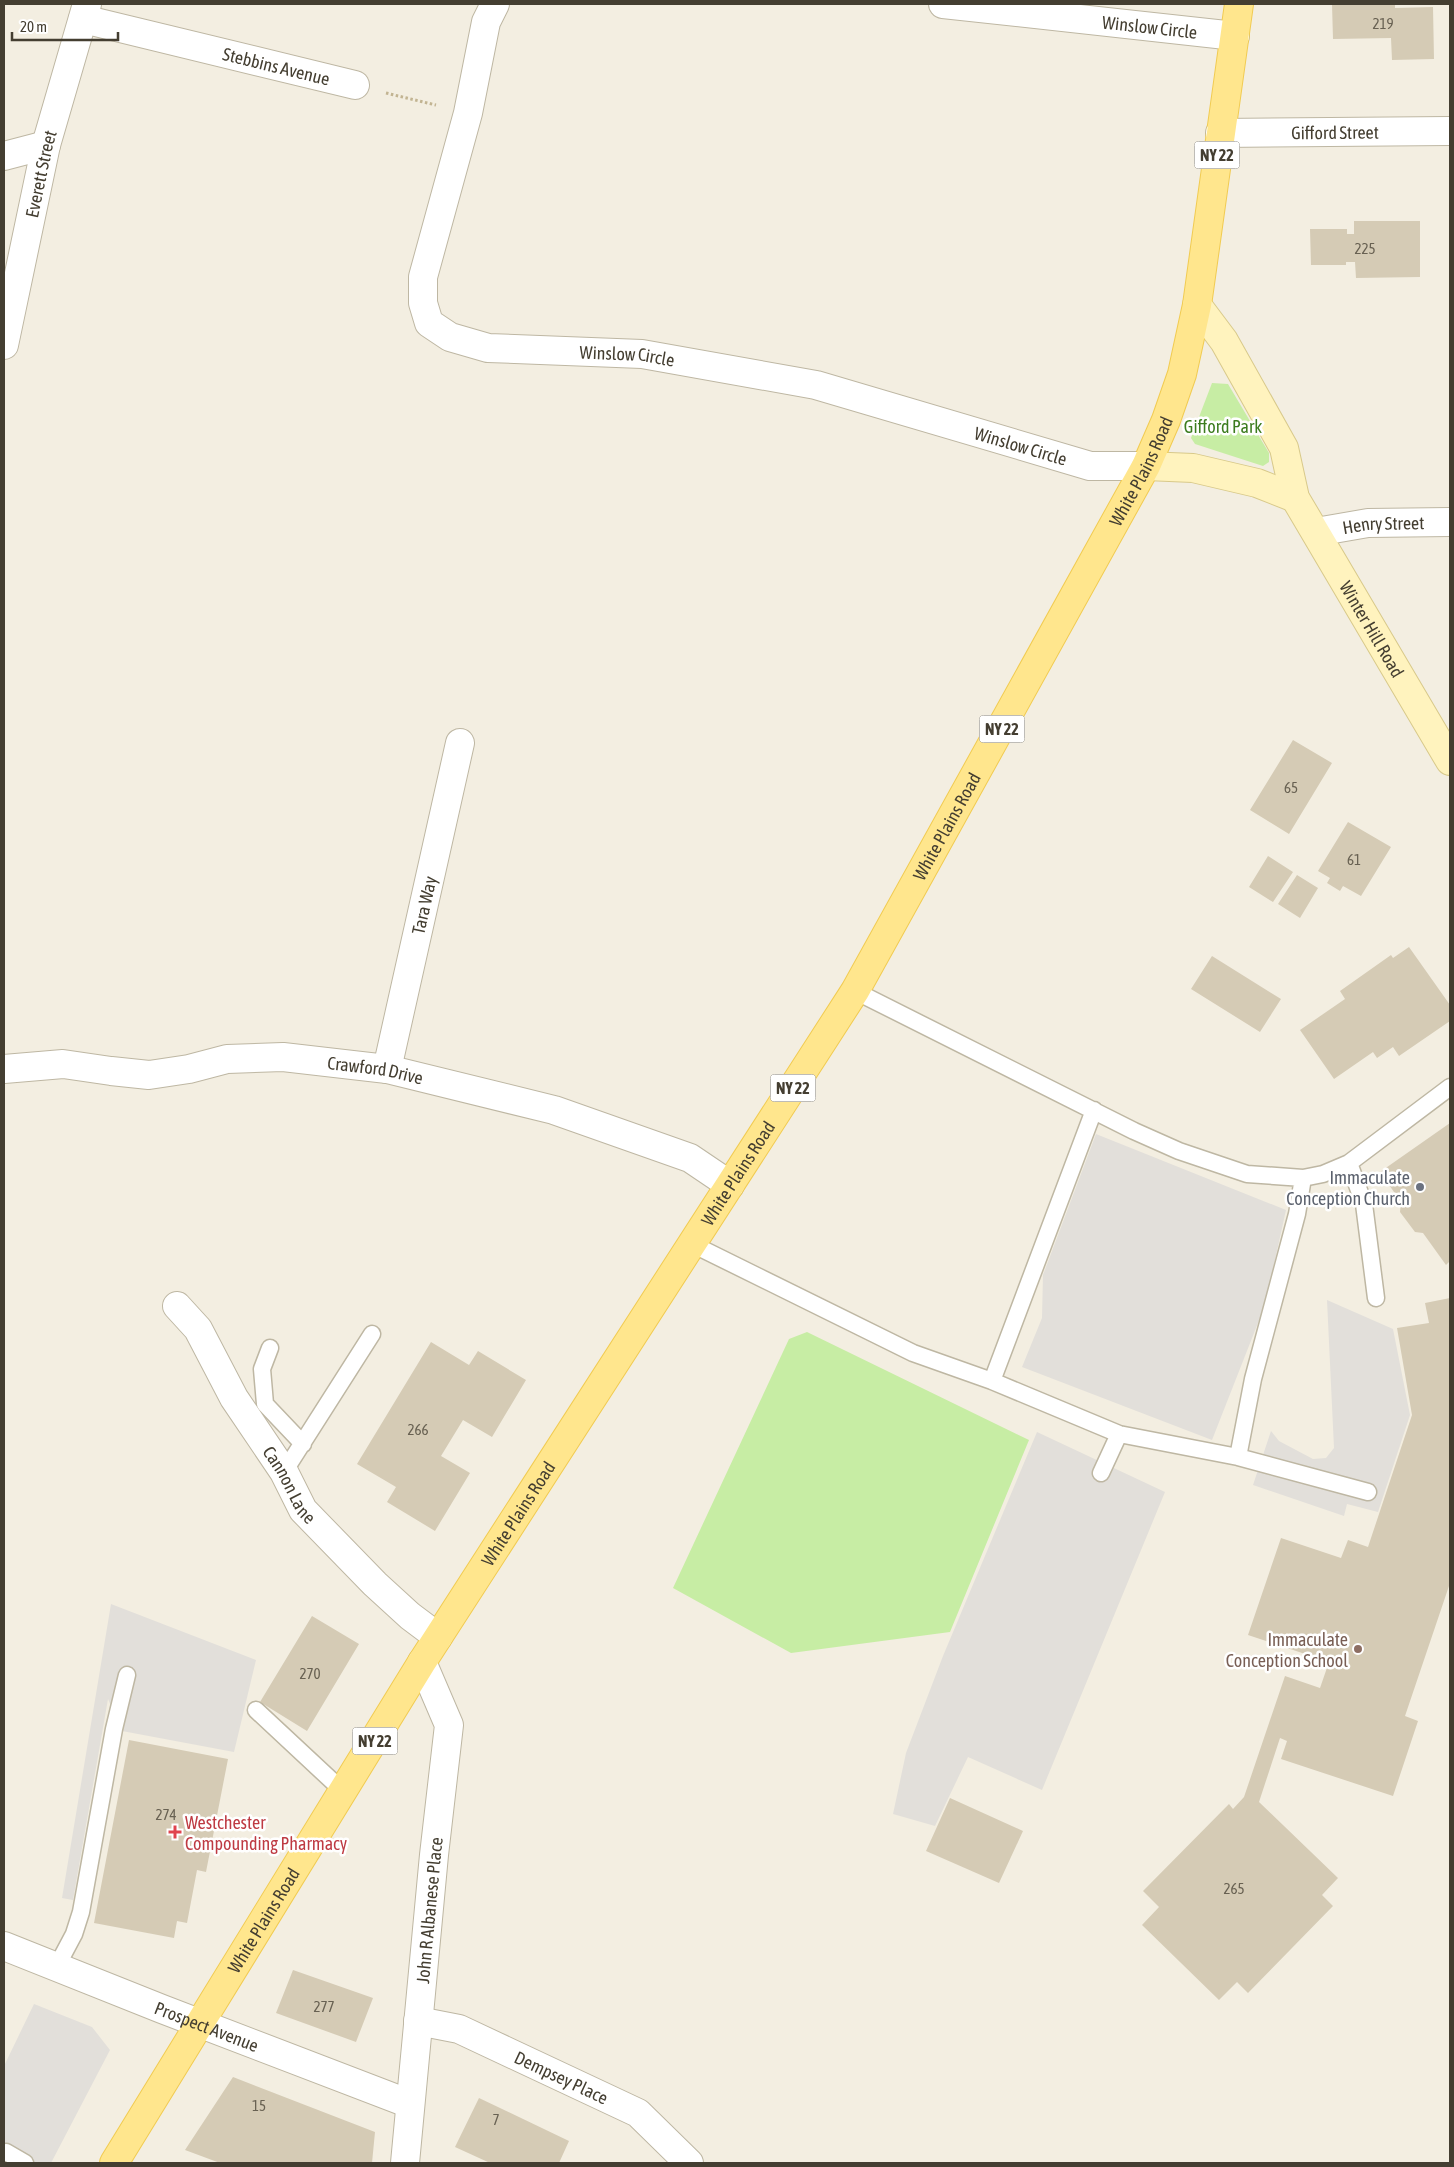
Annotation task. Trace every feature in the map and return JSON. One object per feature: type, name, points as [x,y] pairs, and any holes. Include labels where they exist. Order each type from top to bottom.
[{"type":"main road","name":"White Plains Road","points":[[114,2163],[202,2024],[422,1662],[855,991],[1146,466],[1182,374],[1197,306],[1239,4]]},
{"type":"main road","name":"Winter Hill Road","points":[[1197,306],[1224,341],[1284,448],[1295,498],[1450,761]]},
{"type":"main road","points":[[1146,466],[1193,468],[1256,483],[1295,498]]},
{"type":"street","name":"Winslow Circle","points":[[495,4],[486,22],[468,113],[423,277],[423,303],[429,323],[450,337],[488,348],[642,354],[816,385],[1090,466],[1146,466]]},
{"type":"street","name":"Winslow Circle","points":[[944,4],[1235,36]]},
{"type":"street","name":"Stebbins Avenue","points":[[85,11],[355,85]]},
{"type":"street","name":"Everett Street","points":[[4,346],[46,145],[85,11]]},
{"type":"street","name":"Gifford Street","points":[[1220,133],[1450,131]]},
{"type":"street","points":[[4,156],[46,145]]},
{"type":"street","name":"Henry Street","points":[[1316,532],[1368,523],[1450,522]]},
{"type":"street","name":"Tara Way","points":[[387,1069],[460,743]]},
{"type":"street","name":"Crawford Drive","points":[[4,1069],[63,1064],[111,1072],[149,1074],[189,1069],[228,1059],[283,1057],[387,1069],[554,1110],[690,1158],[730,1185]]},
{"type":"street","name":"Cannon Lane","points":[[176,1306],[198,1328],[234,1398],[284,1472],[303,1510],[375,1584],[410,1616],[438,1637]]},
{"type":"street","name":"John R Albanese Place","points":[[405,2163],[449,1725],[422,1662]]},
{"type":"street","name":"Prospect Avenue","points":[[4,1946],[410,2104]]},
{"type":"street","name":"Dempsey Place","points":[[418,2021],[458,2029],[638,2113],[689,2163]]},
{"type":"lane","points":[[855,991],[1134,1131],[1179,1151],[1247,1174],[1303,1178],[1323,1174],[1349,1164],[1450,1087]]},
{"type":"lane","points":[[992,1382],[1094,1110]]},
{"type":"lane","points":[[1349,1164],[1364,1204],[1376,1298]]},
{"type":"lane","points":[[1238,1457],[1253,1380],[1297,1214],[1303,1178]]},
{"type":"lane","points":[[692,1244],[914,1354],[992,1382],[1119,1434],[1238,1457],[1368,1492]]},
{"type":"lane","points":[[284,1472],[372,1334]]},
{"type":"lane","points":[[270,1348],[262,1369],[265,1404],[303,1444]]},
{"type":"lane","points":[[1101,1473],[1119,1434]]},
{"type":"lane","points":[[57,1966],[74,1934],[81,1912],[114,1729],[127,1674]]},
{"type":"lane","points":[[256,1710],[344,1792]]},
{"type":"lane","points":[[6,2152],[25,2163]]},
{"type":"path","points":[[355,85],[468,113]]},
{"type":"green space","name":"Gifford Park","points":[[1212,383],[1228,384],[1269,453],[1269,462],[1263,466],[1195,444],[1191,438]]},
{"type":"green space","points":[[807,1332],[1029,1440],[950,1632],[791,1653],[673,1588],[789,1339]]},
{"type":"shaded area","points":[[1096,1134],[1286,1210],[1265,1305],[1212,1440],[1022,1367],[1042,1318],[1043,1275]]},
{"type":"shaded area","points":[[1327,1300],[1393,1329],[1410,1415],[1378,1512],[1347,1504],[1344,1516],[1253,1485],[1271,1431],[1279,1441],[1313,1459],[1326,1458],[1334,1448]]},
{"type":"shaded area","points":[[1037,1432],[1165,1492],[1042,1790],[968,1757],[935,1826],[893,1814],[906,1753],[943,1656]]},
{"type":"shaded area","points":[[111,1604],[256,1660],[234,1752],[122,1731],[108,1699],[73,1900],[62,1898]]},
{"type":"shaded area","points":[[34,2004],[92,2027],[110,2050],[51,2163],[4,2163],[4,2066]]},
{"type":"building","points":[[1332,4],[1395,4],[1395,8],[1433,7],[1434,59],[1392,60],[1391,38],[1333,39]]},
{"type":"building","points":[[1354,221],[1420,221],[1420,277],[1356,278],[1355,262],[1346,262],[1346,265],[1311,265],[1310,229],[1347,229],[1347,234],[1354,234]]},
{"type":"building","points":[[1293,740],[1332,763],[1289,834],[1250,810]]},
{"type":"building","points":[[1348,822],[1391,847],[1361,896],[1343,886],[1340,891],[1327,883],[1330,878],[1318,871]]},
{"type":"building","points":[[1268,856],[1293,872],[1273,902],[1249,887]]},
{"type":"building","points":[[1297,875],[1318,888],[1300,918],[1278,904]]},
{"type":"building","points":[[1409,947],[1450,1005],[1450,1021],[1399,1056],[1393,1047],[1377,1058],[1373,1052],[1334,1079],[1300,1030],[1345,999],[1340,991],[1391,955],[1393,958]]},
{"type":"building","points":[[1212,956],[1281,999],[1260,1032],[1191,989]]},
{"type":"building","name":"Immaculate Conception Church","points":[[1450,1123],[1450,1261],[1446,1265],[1423,1233],[1415,1232],[1400,1212],[1401,1202],[1380,1172]]},
{"type":"building","name":"Immaculate Conception School","points":[[1450,1298],[1450,1583],[1405,1716],[1418,1721],[1393,1796],[1281,1759],[1287,1741],[1280,1738],[1259,1802],[1338,1878],[1322,1895],[1333,1906],[1248,1993],[1237,1982],[1219,2000],[1142,1925],[1159,1907],[1143,1891],[1229,1804],[1233,1809],[1244,1797],[1285,1676],[1320,1688],[1329,1662],[1248,1635],[1281,1538],[1341,1558],[1348,1540],[1368,1547],[1412,1415],[1397,1328],[1429,1323],[1425,1303]]},
{"type":"building","points":[[431,1342],[469,1365],[478,1351],[526,1380],[492,1437],[463,1420],[441,1456],[470,1473],[435,1531],[387,1502],[396,1487],[357,1464]]},
{"type":"building","points":[[312,1616],[359,1644],[307,1731],[260,1702]]},
{"type":"building","points":[[129,1740],[228,1759],[206,1872],[197,1870],[187,1923],[177,1921],[174,1938],[94,1923]]},
{"type":"building","points":[[950,1798],[1023,1831],[999,1883],[926,1851]]},
{"type":"building","points":[[293,1970],[373,1998],[356,2042],[276,2013]]},
{"type":"building","points":[[233,2077],[375,2132],[372,2163],[220,2163],[185,2150]]},
{"type":"building","points":[[479,2098],[569,2141],[559,2163],[490,2163],[455,2147]]},
{"type":"place","name":"Immaculate Conception Church","points":[[1420,1187]]},
{"type":"place","name":"Immaculate Conception School","points":[[1358,1649]]},
{"type":"place","name":"Westchester Compounding Pharmacy","points":[[175,1832]]}]
